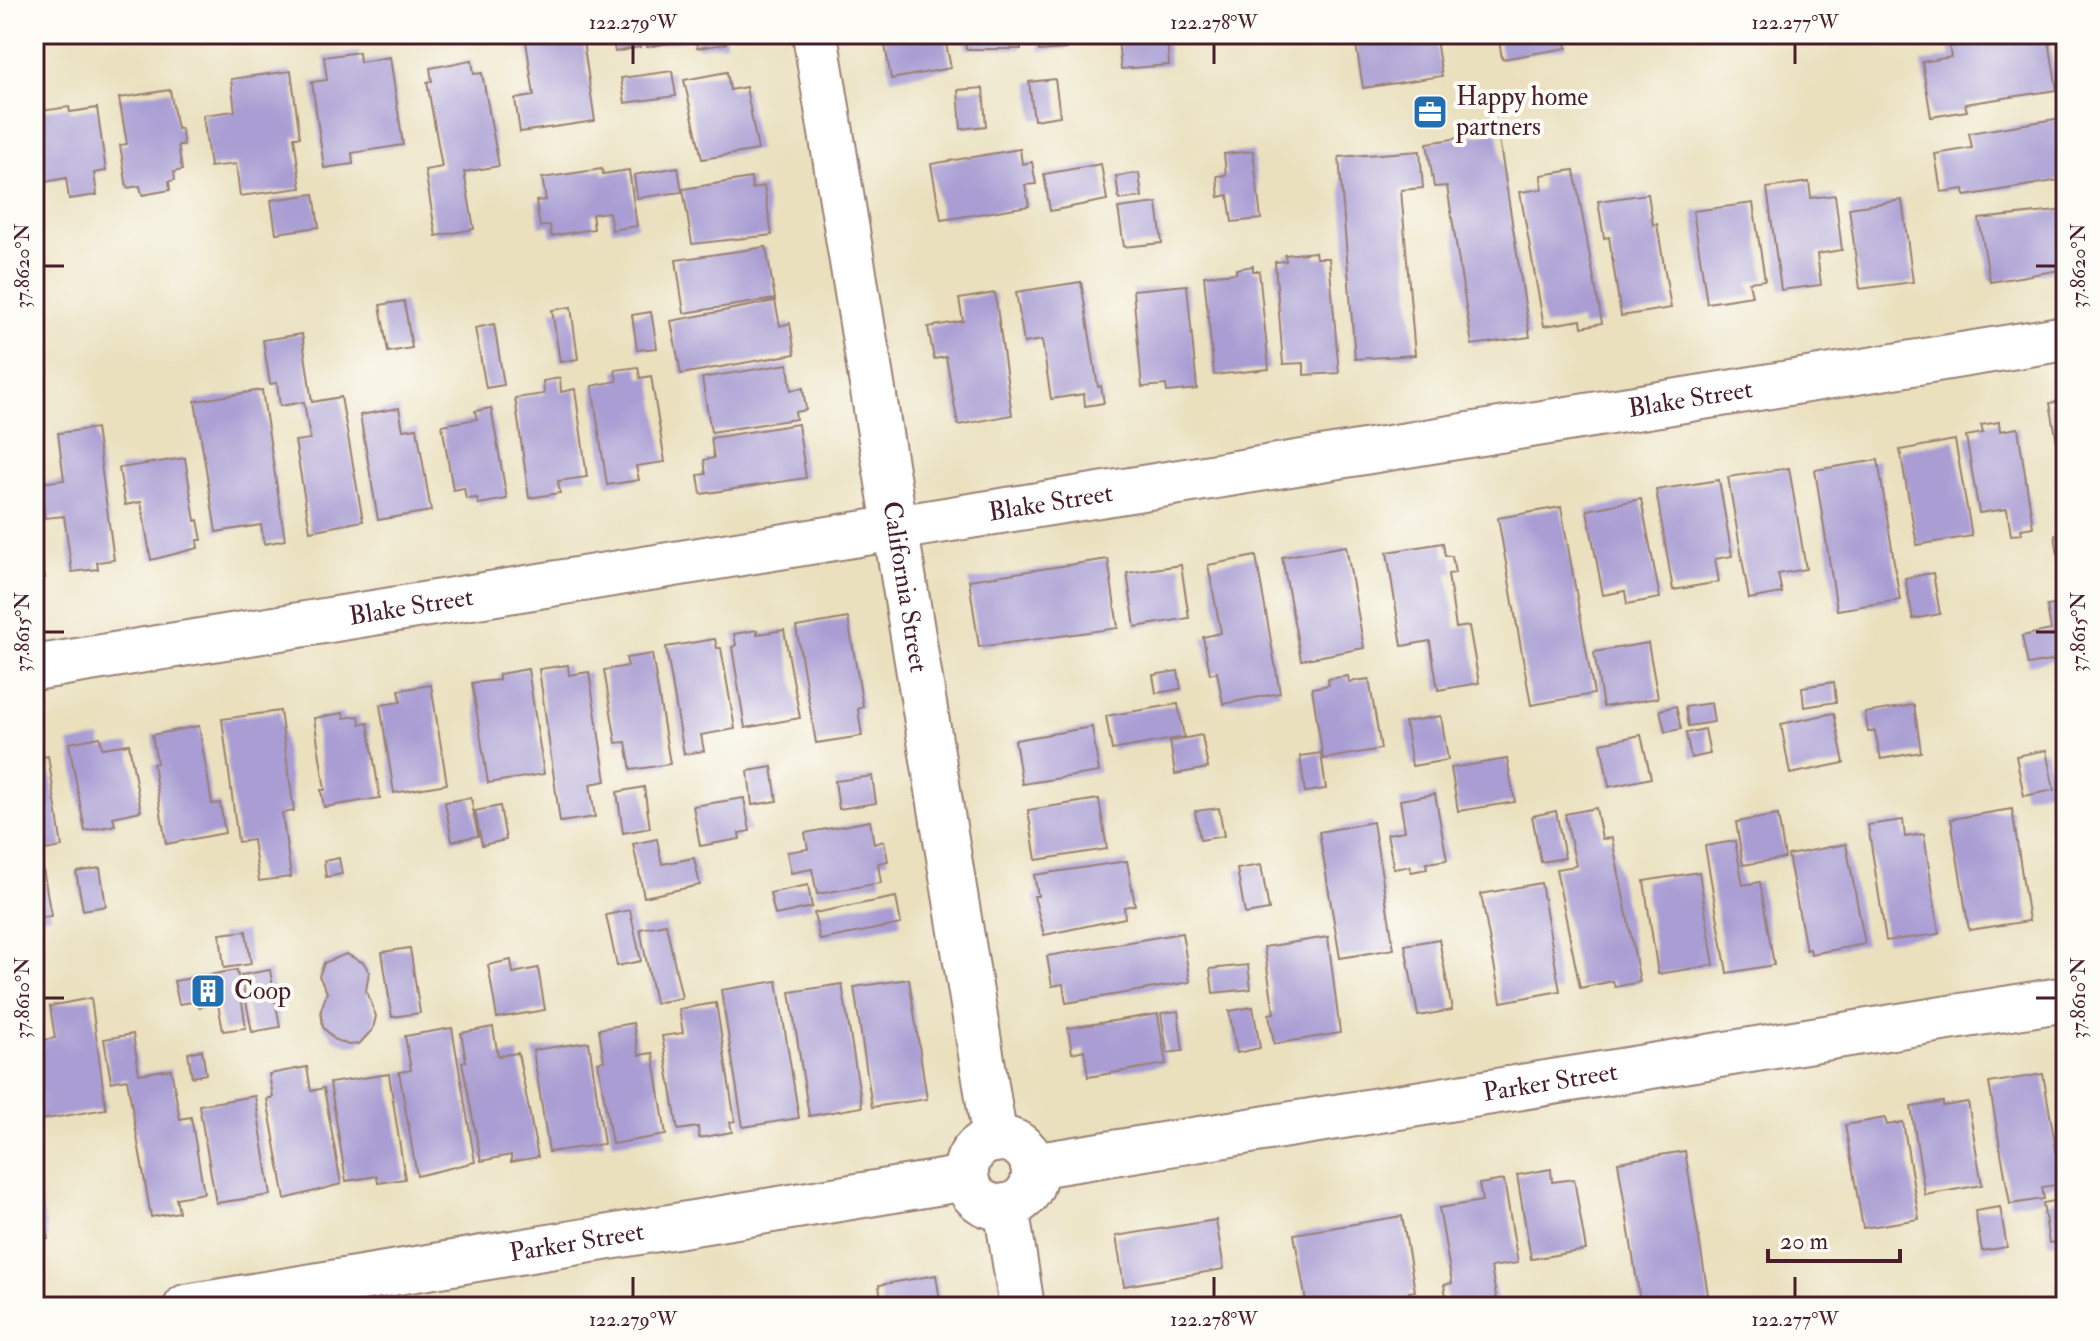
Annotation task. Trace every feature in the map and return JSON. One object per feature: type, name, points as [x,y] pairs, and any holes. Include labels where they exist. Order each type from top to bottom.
[{"type":"street","name":"California Street","points":[[815,34],[995,1140]]},
{"type":"street","name":"Blake Street","points":[[34,668],[2066,338]]},
{"type":"street","name":"Parker Street","points":[[1033,1166],[2066,999]]},
{"type":"street","points":[[995,1140],[1019,1146],[1033,1166],[1031,1187],[1016,1203],[1006,1206],[991,1206],[977,1198],[966,1178],[973,1153],[995,1140]]},
{"type":"street","name":"Parker Street","points":[[186,1307],[966,1178]]},
{"type":"street","points":[[1006,1206],[1022,1307]]},
{"type":"building","points":[[525,34],[582,34],[595,121],[520,132],[515,99],[534,96]]},
{"type":"building","points":[[612,34],[638,34],[640,47],[615,52]]},
{"type":"building","points":[[645,34],[725,34],[726,44],[697,48],[696,38],[647,47]]},
{"type":"building","points":[[883,34],[944,34],[951,68],[891,79]]},
{"type":"building","points":[[965,34],[1020,34],[1021,49],[966,49]]},
{"type":"building","points":[[1038,34],[1093,34],[1093,38],[1066,41],[1067,49],[1039,51]]},
{"type":"building","points":[[1349,34],[1435,34],[1442,76],[1363,88],[1355,38],[1350,38]]},
{"type":"building","points":[[1498,34],[1564,34],[1567,48],[1502,59]]},
{"type":"building","points":[[2026,34],[2048,34],[2057,90],[1965,104],[1967,111],[1931,117],[1922,62],[1951,57],[1949,47]]},
{"type":"building","points":[[1167,36],[1169,65],[1121,69],[1118,39]]},
{"type":"building","points":[[359,52],[360,62],[390,57],[403,145],[352,153],[353,164],[324,168],[312,82],[327,80],[324,57]]},
{"type":"building","points":[[472,60],[474,74],[482,73],[499,166],[464,172],[474,229],[436,236],[425,170],[442,167],[427,82],[432,81],[430,68]]},
{"type":"building","points":[[291,71],[300,137],[294,137],[301,188],[240,196],[236,164],[210,167],[203,115],[235,111],[231,79]]},
{"type":"building","points":[[672,71],[676,96],[625,103],[621,78]]},
{"type":"building","points":[[727,72],[730,90],[746,87],[758,150],[702,159],[684,80]]},
{"type":"building","points":[[1055,79],[1060,116],[1034,120],[1029,82]]},
{"type":"building","points":[[983,88],[986,126],[961,129],[958,90]]},
{"type":"building","points":[[170,90],[177,129],[181,128],[184,145],[178,145],[182,170],[174,172],[175,180],[169,181],[170,190],[142,195],[140,186],[127,188],[120,145],[127,144],[119,98]]},
{"type":"building","points":[[69,107],[70,112],[97,108],[106,171],[94,173],[97,195],[69,199],[66,178],[40,183],[34,112]]},
{"type":"building","points":[[2062,118],[2066,179],[1965,196],[1964,189],[1941,192],[1935,154],[1972,148],[1969,133]]},
{"type":"building","points":[[1498,132],[1530,337],[1472,345],[1447,186],[1434,187],[1427,143]]},
{"type":"building","points":[[1020,149],[1022,164],[1032,162],[1036,184],[1025,185],[1029,206],[941,220],[931,164]]},
{"type":"building","points":[[1253,151],[1261,219],[1232,222],[1228,195],[1219,197],[1217,176],[1226,175],[1224,154]]},
{"type":"building","points":[[1420,151],[1423,188],[1401,190],[1415,355],[1355,359],[1339,157]]},
{"type":"building","points":[[1101,164],[1107,200],[1050,211],[1044,174]]},
{"type":"building","points":[[678,167],[682,192],[637,198],[634,175]]},
{"type":"building","points":[[602,169],[603,174],[629,170],[637,226],[612,230],[609,212],[592,214],[594,229],[551,236],[550,225],[540,227],[536,201],[546,200],[542,178]]},
{"type":"building","points":[[1574,170],[1602,323],[1582,327],[1581,320],[1544,326],[1520,192],[1542,189],[1541,175]]},
{"type":"building","points":[[1139,173],[1142,197],[1119,200],[1116,176]]},
{"type":"building","points":[[751,178],[752,189],[764,186],[772,235],[692,244],[683,189]]},
{"type":"building","points":[[1809,182],[1811,198],[1835,195],[1842,250],[1817,254],[1821,285],[1781,290],[1767,188]]},
{"type":"building","points":[[314,194],[319,227],[276,233],[271,200]]},
{"type":"building","points":[[1648,194],[1653,225],[1657,224],[1671,308],[1621,316],[1609,237],[1604,238],[1598,201]]},
{"type":"building","points":[[1902,200],[1913,282],[1860,289],[1849,208]]},
{"type":"building","points":[[1157,203],[1162,243],[1124,247],[1118,208]]},
{"type":"building","points":[[1753,203],[1765,280],[1749,282],[1752,296],[1707,303],[1693,211]]},
{"type":"building","points":[[2066,210],[2066,269],[1990,282],[1979,219]]},
{"type":"building","points":[[766,247],[775,299],[684,313],[676,260]]},
{"type":"building","points":[[1315,252],[1316,258],[1329,258],[1339,373],[1304,375],[1304,363],[1283,364],[1275,262],[1286,261],[1285,255]]},
{"type":"building","points":[[1253,266],[1253,271],[1259,271],[1269,369],[1214,375],[1204,276],[1236,273],[1236,269]]},
{"type":"building","points":[[1081,282],[1098,387],[1101,386],[1104,403],[1085,406],[1084,394],[1051,399],[1042,340],[1024,343],[1016,292]]},
{"type":"building","points":[[1187,285],[1197,389],[1167,392],[1166,385],[1142,387],[1133,290]]},
{"type":"building","points":[[995,293],[1012,415],[958,425],[946,357],[934,359],[928,327],[963,321],[959,299]]},
{"type":"building","points":[[404,301],[412,348],[388,352],[380,305]]},
{"type":"building","points":[[775,301],[780,326],[790,323],[795,354],[681,374],[671,321]]},
{"type":"building","points":[[571,307],[578,359],[560,362],[552,310]]},
{"type":"building","points":[[651,312],[657,348],[637,350],[632,315]]},
{"type":"building","points":[[494,324],[504,385],[486,388],[475,328]]},
{"type":"building","points":[[302,334],[312,402],[341,397],[363,521],[310,531],[295,441],[310,439],[304,402],[280,406],[277,383],[270,384],[263,340]]},
{"type":"building","points":[[788,364],[791,390],[803,388],[806,410],[795,412],[796,419],[711,432],[702,378]]},
{"type":"building","points":[[638,367],[640,378],[651,376],[665,462],[636,466],[639,480],[607,485],[592,386],[617,381],[615,370]]},
{"type":"building","points":[[560,378],[561,392],[575,389],[587,477],[558,481],[560,493],[529,498],[515,398],[544,394],[543,381]]},
{"type":"building","points":[[262,390],[285,540],[264,544],[261,525],[216,532],[195,401]]},
{"type":"building","points":[[2066,400],[2066,480],[2064,480],[2050,403]]},
{"type":"building","points":[[399,408],[403,430],[417,428],[431,511],[378,520],[360,415]]},
{"type":"building","points":[[491,408],[507,499],[478,504],[477,498],[466,499],[464,488],[453,490],[442,425],[477,419],[475,411]]},
{"type":"building","points":[[1999,422],[2000,431],[2018,428],[2033,527],[2021,529],[2022,534],[2011,535],[2007,509],[1979,513],[1966,436],[1983,433],[1981,425]]},
{"type":"building","points":[[798,424],[806,478],[701,494],[698,475],[706,474],[704,460],[714,458],[711,438]]},
{"type":"building","points":[[96,428],[114,560],[97,562],[98,569],[72,572],[64,516],[45,518],[40,483],[64,480],[58,433]]},
{"type":"building","points":[[1955,440],[1972,536],[1917,545],[1900,450]]},
{"type":"building","points":[[185,458],[195,521],[198,520],[202,540],[197,540],[198,548],[151,560],[141,502],[125,505],[119,468]]},
{"type":"building","points":[[1878,460],[1900,600],[1837,610],[1815,470]]},
{"type":"building","points":[[1789,468],[1806,569],[1778,574],[1782,593],[1749,599],[1728,477]]},
{"type":"building","points":[[1719,480],[1732,556],[1715,559],[1719,582],[1673,590],[1656,490]]},
{"type":"building","points":[[1641,499],[1660,598],[1627,604],[1625,591],[1603,595],[1587,510]]},
{"type":"building","points":[[1561,507],[1594,694],[1531,705],[1498,518]]},
{"type":"building","points":[[34,514],[45,578],[34,579]]},
{"type":"building","points":[[2066,533],[2066,560],[2059,562],[2055,535]]},
{"type":"building","points":[[1443,543],[1445,556],[1452,556],[1455,573],[1448,574],[1456,628],[1469,626],[1479,683],[1438,690],[1430,641],[1402,646],[1387,552]]},
{"type":"building","points":[[1346,546],[1364,648],[1301,660],[1282,557]]},
{"type":"building","points":[[1256,556],[1280,693],[1223,704],[1217,672],[1210,674],[1203,637],[1221,633],[1208,565]]},
{"type":"building","points":[[1108,559],[1118,628],[979,647],[969,580]]},
{"type":"building","points":[[1181,565],[1189,618],[1135,627],[1127,573]]},
{"type":"building","points":[[1933,573],[1940,614],[1913,619],[1905,578]]},
{"type":"building","points":[[2066,603],[2066,658],[2028,665],[2022,636],[2051,630],[2047,606]]},
{"type":"building","points":[[848,618],[863,707],[858,709],[862,736],[816,743],[796,627]]},
{"type":"building","points":[[757,630],[757,634],[784,630],[800,718],[745,728],[732,647],[736,645],[734,634]]},
{"type":"building","points":[[715,639],[717,648],[721,648],[735,729],[701,735],[704,751],[684,754],[666,647]]},
{"type":"building","points":[[1648,643],[1658,698],[1603,707],[1594,652]]},
{"type":"building","points":[[652,654],[670,764],[631,770],[626,742],[616,743],[604,670],[628,666],[626,658]]},
{"type":"building","points":[[568,665],[569,675],[589,672],[606,781],[590,784],[595,817],[560,822],[539,669]]},
{"type":"building","points":[[528,669],[544,774],[488,783],[472,683],[499,680],[499,674]]},
{"type":"building","points":[[1178,671],[1181,689],[1156,693],[1153,675]]},
{"type":"building","points":[[2066,672],[2066,703],[2064,703],[2059,673]]},
{"type":"building","points":[[1348,676],[1349,682],[1369,679],[1381,749],[1323,759],[1312,688],[1329,685],[1328,679]]},
{"type":"building","points":[[1834,682],[1836,702],[1804,707],[1802,687]]},
{"type":"building","points":[[431,685],[447,784],[394,793],[380,705],[401,702],[399,690]]},
{"type":"building","points":[[1711,703],[1714,722],[1688,726],[1685,707]]},
{"type":"building","points":[[1178,704],[1184,737],[1112,750],[1106,716]]},
{"type":"building","points":[[1914,705],[1921,752],[1881,759],[1875,731],[1868,732],[1865,713]]},
{"type":"building","points":[[1676,706],[1681,729],[1665,732],[1660,710]]},
{"type":"building","points":[[280,711],[294,811],[282,813],[291,877],[259,881],[253,840],[238,842],[222,719]]},
{"type":"building","points":[[343,713],[344,718],[359,716],[360,724],[368,723],[380,798],[324,807],[321,790],[325,790],[314,718]]},
{"type":"building","points":[[1834,713],[1844,763],[1790,774],[1781,724]]},
{"type":"building","points":[[1441,716],[1448,760],[1412,766],[1405,722]]},
{"type":"building","points":[[199,726],[212,804],[220,803],[225,833],[166,844],[153,764],[157,763],[152,735]]},
{"type":"building","points":[[1092,727],[1099,772],[1022,784],[1015,740]]},
{"type":"building","points":[[1705,729],[1710,754],[1691,758],[1686,733]]},
{"type":"building","points":[[1202,735],[1208,768],[1175,774],[1170,741]]},
{"type":"building","points":[[1641,735],[1651,778],[1609,787],[1601,743]]},
{"type":"building","points":[[100,737],[102,748],[129,744],[141,811],[113,817],[115,825],[85,831],[69,743]]},
{"type":"building","points":[[2046,750],[2054,790],[2024,796],[2016,756]]},
{"type":"building","points":[[1321,753],[1326,789],[1305,792],[1300,756]]},
{"type":"building","points":[[48,756],[62,847],[40,851],[51,916],[34,919],[34,759]]},
{"type":"building","points":[[1507,759],[1515,802],[1458,811],[1451,768]]},
{"type":"building","points":[[772,767],[777,801],[752,805],[748,771]]},
{"type":"building","points":[[872,776],[876,803],[839,809],[835,781]]},
{"type":"building","points":[[644,787],[650,828],[623,833],[617,792]]},
{"type":"building","points":[[1435,794],[1447,860],[1426,863],[1427,869],[1411,872],[1410,866],[1394,869],[1387,834],[1405,831],[1400,800]]},
{"type":"building","points":[[471,798],[478,836],[452,841],[445,802]]},
{"type":"building","points":[[744,798],[750,831],[739,833],[740,839],[700,846],[693,806]]},
{"type":"building","points":[[1099,799],[1107,849],[1036,860],[1028,810]]},
{"type":"building","points":[[500,806],[506,840],[482,845],[475,811]]},
{"type":"building","points":[[1219,808],[1224,836],[1200,840],[1195,811]]},
{"type":"building","points":[[1596,808],[1602,839],[1612,838],[1640,982],[1615,987],[1613,981],[1580,988],[1556,869],[1576,866],[1565,814]]},
{"type":"building","points":[[2012,809],[2029,921],[1969,930],[1951,819]]},
{"type":"building","points":[[1556,811],[1565,858],[1541,862],[1532,816]]},
{"type":"building","points":[[1778,815],[1785,858],[1743,865],[1736,822]]},
{"type":"building","points":[[1903,820],[1905,837],[1924,834],[1939,934],[1886,941],[1868,825]]},
{"type":"building","points":[[870,821],[874,844],[884,841],[888,861],[878,863],[881,883],[817,894],[812,869],[791,873],[787,852],[808,849],[805,833]]},
{"type":"building","points":[[1373,822],[1394,949],[1340,958],[1319,832]]},
{"type":"building","points":[[657,839],[662,864],[694,858],[700,885],[644,897],[633,844]]},
{"type":"building","points":[[1735,841],[1743,885],[1760,882],[1774,965],[1727,973],[1705,846]]},
{"type":"building","points":[[1846,844],[1865,944],[1811,954],[1810,949],[1806,950],[1788,855]]},
{"type":"building","points":[[339,858],[342,874],[326,877],[324,861]]},
{"type":"building","points":[[1127,861],[1135,905],[1124,907],[1125,918],[1044,935],[1034,896],[1038,896],[1034,875]]},
{"type":"building","points":[[1261,865],[1269,910],[1245,914],[1237,869]]},
{"type":"building","points":[[100,868],[106,906],[83,910],[76,872]]},
{"type":"building","points":[[1699,872],[1714,965],[1658,974],[1644,881]]},
{"type":"building","points":[[1541,883],[1560,991],[1501,1002],[1481,894]]},
{"type":"building","points":[[808,885],[812,907],[775,915],[770,893]]},
{"type":"building","points":[[896,897],[901,924],[820,940],[814,913]]},
{"type":"building","points":[[630,910],[641,961],[617,966],[606,915]]},
{"type":"building","points":[[666,924],[682,998],[655,1003],[640,929]]},
{"type":"building","points":[[246,931],[251,964],[224,968],[220,934]]},
{"type":"building","points":[[1182,933],[1190,982],[1066,1003],[1063,984],[1052,986],[1047,956]]},
{"type":"building","points":[[1328,937],[1340,1033],[1274,1044],[1269,1014],[1274,1013],[1264,947]]},
{"type":"building","points":[[1439,939],[1452,1010],[1418,1016],[1405,945]]},
{"type":"building","points":[[410,948],[420,1013],[392,1017],[382,952]]},
{"type":"building","points":[[346,954],[364,963],[369,972],[366,991],[376,1016],[373,1029],[359,1044],[348,1045],[334,1039],[323,1027],[321,1010],[327,992],[319,976],[324,963]]},
{"type":"building","points":[[511,960],[513,973],[538,968],[545,1010],[497,1018],[488,965]]},
{"type":"building","points":[[1248,965],[1251,989],[1213,993],[1210,969]]},
{"type":"building","points":[[34,969],[39,991],[34,992]]},
{"type":"building","name":"Coop","points":[[237,970],[246,1028],[223,1031],[218,1004],[199,1007],[199,1001],[179,1004],[174,981]]},
{"type":"building","points":[[270,970],[280,1027],[252,1032],[241,975]]},
{"type":"building","points":[[909,979],[927,1099],[872,1107],[854,987]]},
{"type":"building","points":[[777,981],[799,1118],[743,1127],[721,990]]},
{"type":"building","points":[[842,984],[862,1107],[809,1116],[790,992]]},
{"type":"building","points":[[91,998],[106,1109],[34,1121],[34,1042],[55,1038],[50,1006]]},
{"type":"building","points":[[716,1003],[735,1121],[730,1122],[732,1132],[699,1138],[698,1127],[678,1130],[662,1036],[683,1033],[679,1009]]},
{"type":"building","points":[[1253,1007],[1260,1048],[1237,1053],[1229,1011]]},
{"type":"building","points":[[1178,1011],[1183,1051],[1167,1053],[1161,1013]]},
{"type":"building","points":[[1158,1014],[1166,1064],[1088,1077],[1084,1050],[1072,1053],[1068,1028]]},
{"type":"building","points":[[633,1023],[639,1055],[653,1053],[666,1135],[612,1144],[598,1062],[604,1061],[599,1029]]},
{"type":"building","points":[[493,1027],[498,1056],[518,1053],[538,1157],[511,1162],[511,1155],[481,1161],[462,1062],[466,1061],[461,1033]]},
{"type":"building","points":[[452,1028],[475,1162],[417,1176],[399,1072],[411,1070],[405,1036]]},
{"type":"building","points":[[133,1034],[139,1074],[171,1069],[180,1119],[191,1117],[204,1193],[176,1198],[179,1212],[151,1217],[127,1079],[111,1082],[104,1039]]},
{"type":"building","points":[[589,1042],[604,1144],[549,1152],[533,1050]]},
{"type":"building","points":[[202,1050],[206,1074],[192,1077],[188,1053]]},
{"type":"building","points":[[307,1067],[311,1091],[324,1088],[341,1184],[285,1199],[267,1099],[273,1097],[269,1074]]},
{"type":"building","points":[[389,1074],[405,1179],[378,1183],[377,1176],[346,1181],[330,1083]]},
{"type":"building","points":[[2043,1074],[2062,1184],[2042,1187],[2044,1199],[2010,1204],[1989,1083]]},
{"type":"building","points":[[255,1096],[271,1195],[216,1203],[199,1105]]},
{"type":"building","points":[[1943,1102],[1943,1106],[1968,1102],[1982,1185],[1925,1195],[1911,1107]]},
{"type":"building","points":[[1885,1118],[1887,1125],[1903,1122],[1919,1219],[1863,1228],[1845,1125]]},
{"type":"building","points":[[1685,1151],[1710,1307],[1641,1307],[1618,1162]]},
{"type":"building","points":[[34,1162],[48,1239],[34,1242]]},
{"type":"building","points":[[1551,1169],[1552,1182],[1574,1179],[1586,1250],[1531,1259],[1517,1175]]},
{"type":"building","points":[[1504,1180],[1518,1263],[1491,1267],[1498,1307],[1448,1307],[1444,1285],[1452,1283],[1439,1208],[1482,1201],[1479,1184]]},
{"type":"building","points":[[2066,1199],[2066,1241],[2049,1243],[2043,1203]]},
{"type":"building","points":[[2000,1207],[2007,1247],[1982,1251],[1975,1211]]},
{"type":"building","points":[[1402,1216],[1415,1291],[1409,1292],[1412,1307],[1307,1307],[1294,1234]]},
{"type":"building","points":[[1216,1220],[1224,1269],[1124,1286],[1116,1236]]},
{"type":"building","points":[[936,1275],[941,1307],[882,1307],[879,1285]]},
{"type":"building","points":[[811,1301],[811,1307],[784,1307],[784,1305]]},
{"type":"place","name":"Happy home partners","points":[[1430,112]]},
{"type":"place","name":"Coop","points":[[208,991]]}]
